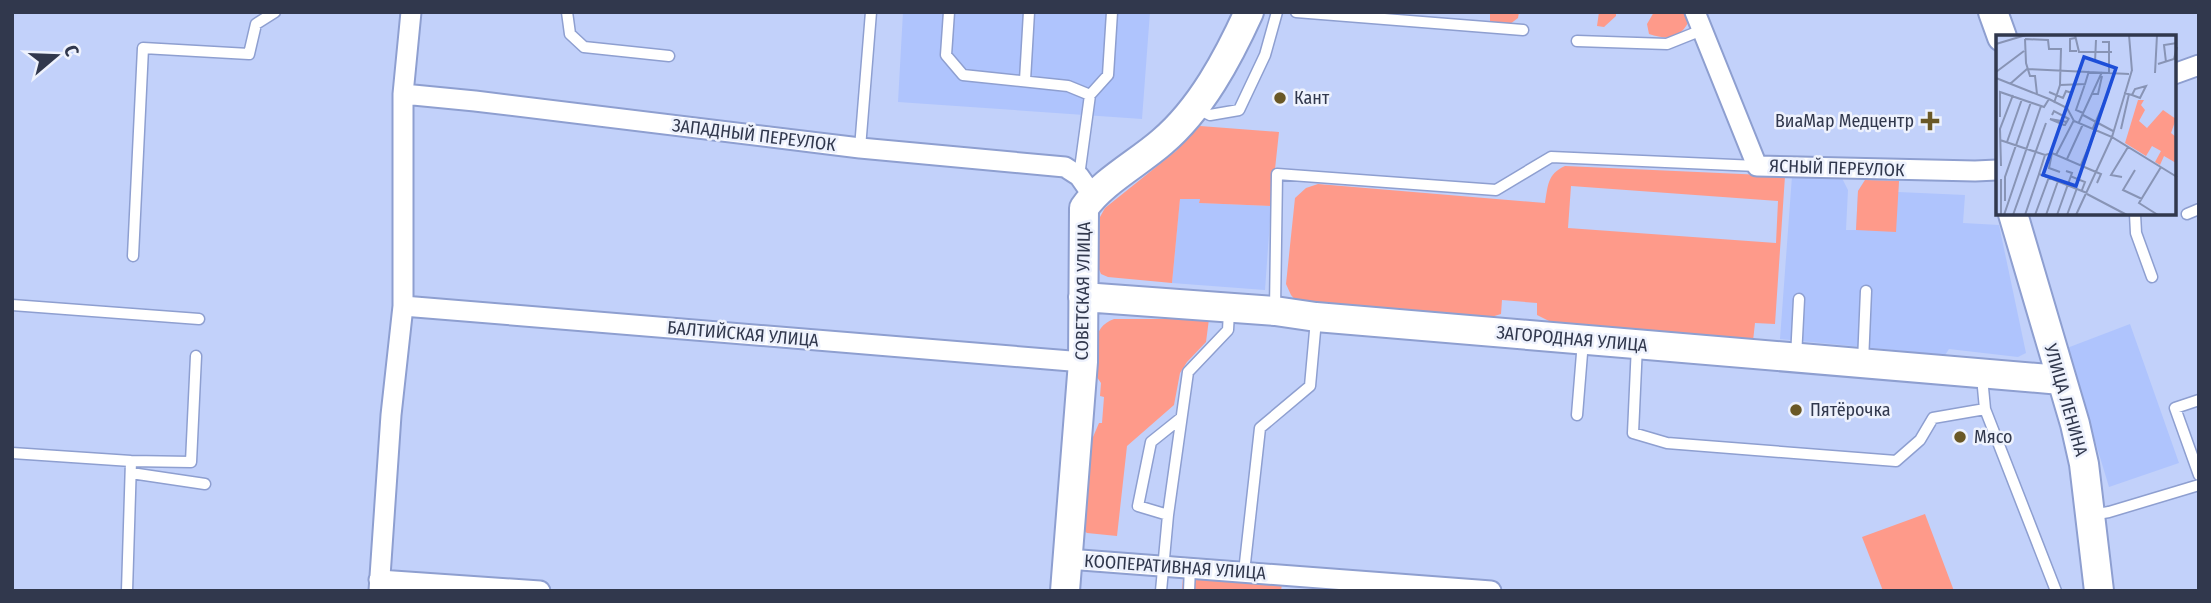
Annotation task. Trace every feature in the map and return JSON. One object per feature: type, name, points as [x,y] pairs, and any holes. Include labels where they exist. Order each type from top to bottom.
[{"type":"street","name":"СОВЕТСКАЯ УЛИЦА","points":[[1065,591],[1083,362],[1086,186],[1165,140],[1194,107],[1235,43],[1249,12]]},
{"type":"street","points":[[1993,12],[2001,35]]},
{"type":"street","points":[[410,13],[403,94],[402,306],[379,585],[540,591]]},
{"type":"street","name":"ЯСНЫЙ ПЕРЕУЛОК","points":[[1699,21],[1757,166],[1975,172],[1996,170]]},
{"type":"street","points":[[2176,73],[2199,65]]},
{"type":"street","name":"ЗАПАДНЫЙ ПЕРЕУЛОК","points":[[403,94],[475,100],[860,148],[1065,167],[1086,186]]},
{"type":"street","name":"УЛИЦА ЛЕНИНА","points":[[2013,215],[2084,464],[2099,591]]},
{"type":"street","name":"ЗАГОРОДНАЯ УЛИЦА","points":[[1083,297],[1275,311],[1316,317],[2061,380]]},
{"type":"street","name":"БАЛТИЙСКАЯ УЛИЦА","points":[[402,306],[1083,362]]},
{"type":"street","name":"КООПЕРАТИВНАЯ УЛИЦА","points":[[1068,559],[1244,572],[1272,578],[1491,591]]},
{"type":"lane","points":[[133,256],[143,48],[249,54],[256,24],[275,12]]},
{"type":"lane","points":[[567,12],[570,34],[584,47],[668,56]]},
{"type":"lane","points":[[860,148],[871,12]]},
{"type":"lane","points":[[948,12],[946,55],[963,75],[1069,86],[1090,94]]},
{"type":"lane","points":[[1025,80],[1029,12]]},
{"type":"lane","points":[[1086,186],[1090,94],[1108,75],[1112,12]]},
{"type":"lane","points":[[1194,107],[1210,115],[1239,110],[1265,55],[1276,12]]},
{"type":"lane","points":[[1296,12],[1394,16],[1523,30]]},
{"type":"lane","points":[[1577,41],[1667,44],[1699,21]]},
{"type":"lane","points":[[1275,311],[1277,174],[1496,190],[1551,157],[1757,166]]},
{"type":"lane","points":[[2188,214],[2199,209]]},
{"type":"lane","points":[[2136,215],[2137,233],[2152,277]]},
{"type":"lane","points":[[1863,363],[1866,291]]},
{"type":"lane","points":[[1796,357],[1799,299]]},
{"type":"lane","points":[[12,305],[199,319]]},
{"type":"lane","points":[[1161,591],[1168,515],[1188,372],[1228,330],[1229,308]]},
{"type":"lane","points":[[1244,572],[1260,428],[1310,386],[1316,317]]},
{"type":"lane","points":[[1577,415],[1583,340]]},
{"type":"lane","points":[[1637,344],[1633,433],[1667,443],[1896,461],[1920,440],[1933,418],[1985,409]]},
{"type":"lane","points":[[12,453],[191,462],[196,356]]},
{"type":"lane","points":[[1982,373],[1985,409],[2056,591]]},
{"type":"lane","points":[[2199,400],[2175,408],[2199,475]]},
{"type":"lane","points":[[1168,515],[1138,506],[1152,442],[1181,418]]},
{"type":"lane","points":[[127,591],[131,461]]},
{"type":"lane","points":[[131,473],[205,484]]},
{"type":"lane","points":[[2091,515],[2199,485]]},
{"type":"lane","points":[[1189,591],[1190,567]]},
{"type":"shaded area","points":[[903,12],[1150,12],[1142,119],[898,102]]},
{"type":"shaded area","points":[[1490,12],[1519,12],[1518,18],[1510,24],[1490,22]]},
{"type":"shaded area","points":[[1599,12],[1616,12],[1616,16],[1604,27],[1597,26]]},
{"type":"shaded area","points":[[1654,12],[1685,12],[1689,21],[1677,35],[1667,38],[1656,36],[1649,34],[1647,24]]},
{"type":"shaded area","points":[[1200,126],[1279,132],[1271,206],[1199,203],[1200,199],[1180,199],[1172,283],[1101,274],[1098,267],[1100,217],[1105,208],[1176,151]]},
{"type":"shaded area","points":[[1565,166],[1785,176],[1775,324],[1755,323],[1753,341],[1553,323],[1537,315],[1537,303],[1502,300],[1501,314],[1488,318],[1297,302],[1286,284],[1295,198],[1306,188],[1318,184],[1545,203],[1549,181]],"holes":[[[1571,186],[1778,201],[1776,243],[1568,228]]]},
{"type":"shaded area","points":[[1792,176],[1842,178],[1848,190],[1846,230],[1856,230],[1858,191],[1865,180],[1899,181],[1898,192],[1965,195],[1963,223],[1999,225],[2026,353],[2018,357],[1949,349],[1945,355],[1780,339]]},
{"type":"shaded area","points":[[1865,180],[1899,181],[1896,232],[1856,230],[1858,191]]},
{"type":"shaded area","points":[[1180,198],[1200,199],[1199,203],[1271,206],[1265,290],[1172,283]]},
{"type":"shaded area","points":[[1114,319],[1209,319],[1206,342],[1180,373],[1174,405],[1127,446],[1117,536],[1087,533],[1083,530],[1090,444],[1099,423],[1102,423],[1104,397],[1100,396],[1101,383],[1094,373],[1096,341],[1101,328]]},
{"type":"shaded area","points":[[2130,324],[2179,463],[2109,487],[2067,348]]},
{"type":"shaded area","points":[[1925,514],[1954,591],[1883,591],[1862,537]]},
{"type":"shaded area","points":[[1183,576],[1282,584],[1281,591],[1182,591]]},
{"type":"place","name":"Кант","points":[[1280,98]]},
{"type":"place","name":"ВиаМар Медцентр","points":[[1930,121]]},
{"type":"place","name":"Пятёрочка","points":[[1796,410]]},
{"type":"place","name":"Мясо","points":[[1960,437]]}]
